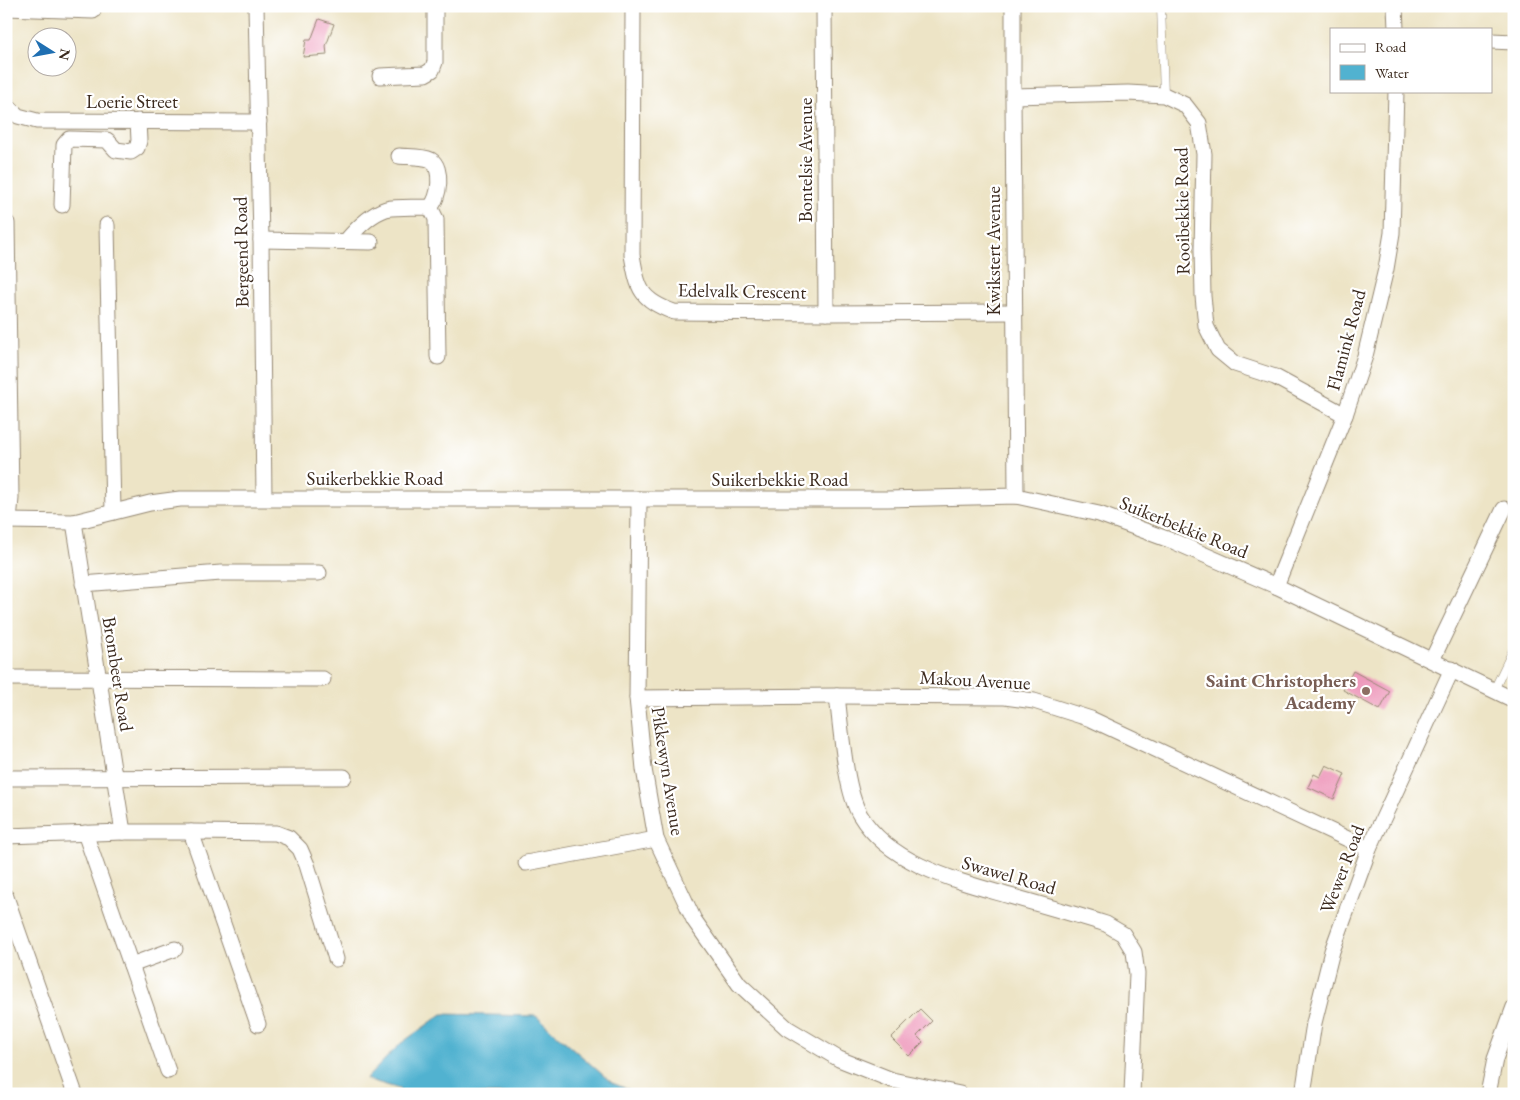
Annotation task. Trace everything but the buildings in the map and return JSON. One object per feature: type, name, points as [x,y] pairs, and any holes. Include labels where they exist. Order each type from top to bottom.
[{"type":"street","name":"Bergeend Road","points":[[256,6],[264,498]]},
{"type":"street","points":[[380,76],[425,74],[432,70],[435,62],[435,6]]},
{"type":"street","name":"Edelvalk Crescent","points":[[633,6],[632,255],[636,279],[644,295],[656,306],[674,312],[1014,312]]},
{"type":"street","name":"Bontelsie Avenue","points":[[824,6],[826,313]]},
{"type":"street","name":"Kwikstert Avenue","points":[[1013,6],[1012,96],[1016,496]]},
{"type":"street","points":[[1395,6],[1396,28]]},
{"type":"street","points":[[6,8],[62,8],[92,11]]},
{"type":"street","points":[[1492,41],[1514,42]]},
{"type":"street","name":"Flamink Road","points":[[1276,586],[1346,414],[1365,356],[1386,269],[1392,233],[1396,92]]},
{"type":"street","name":"Rooibekkie Road","points":[[1012,96],[1082,93],[1164,95],[1185,105],[1199,123],[1204,154],[1203,296],[1206,326],[1218,350],[1235,364],[1275,377],[1346,414]]},
{"type":"street","name":"Loerie Street","points":[[10,111],[37,121],[259,122]]},
{"type":"street","points":[[62,205],[64,145],[69,139],[107,140],[116,150],[131,152],[137,148],[138,122]]},
{"type":"street","points":[[346,241],[375,215],[387,209],[430,207],[434,204],[438,194],[438,176],[435,163],[429,159],[399,156]]},
{"type":"street","points":[[430,207],[436,219],[438,357]]},
{"type":"street","points":[[7,223],[10,498],[8,522]]},
{"type":"street","points":[[107,225],[113,512]]},
{"type":"street","points":[[261,240],[371,242]]},
{"type":"street","name":"Suikerbekkie Road","points":[[8,522],[74,522],[150,503],[180,498],[887,499],[1016,496],[1098,514],[1175,542],[1276,586],[1514,700]]},
{"type":"street","name":"Pikkewyn Avenue","points":[[639,499],[637,698],[644,769],[656,839],[694,920],[739,984],[787,1028],[840,1059],[892,1080],[960,1094]]},
{"type":"street","points":[[1432,660],[1504,509]]},
{"type":"street","name":"Brombeer Road","points":[[74,522],[123,832]]},
{"type":"street","points":[[83,584],[221,573],[319,573]]},
{"type":"street","name":"Wewer Road","points":[[1303,1094],[1314,1023],[1332,951],[1369,849],[1452,669]]},
{"type":"street","points":[[6,678],[323,679]]},
{"type":"street","name":"Swawel Road","points":[[838,696],[849,785],[859,814],[878,838],[909,860],[944,876],[1106,924],[1123,934],[1134,952],[1137,974],[1132,1094]]},
{"type":"street","name":"Makou Avenue","points":[[637,698],[1005,697],[1034,701],[1091,719],[1369,849]]},
{"type":"street","points":[[6,778],[344,777]]},
{"type":"street","points":[[6,836],[123,832],[276,833],[289,838],[300,849],[307,865],[336,959]]},
{"type":"street","points":[[191,832],[258,1024]]},
{"type":"street","points":[[86,833],[168,1071]]},
{"type":"street","points":[[526,863],[656,839]]},
{"type":"street","points":[[6,897],[75,1094]]},
{"type":"street","points":[[131,965],[176,949]]},
{"type":"street","points":[[1488,1094],[1495,1059],[1514,1007]]},
{"type":"lane","points":[[1161,6],[1164,95]]},
{"type":"lane","points":[[1494,690],[1514,648]]},
{"type":"lane","points":[[1506,665],[1514,669]]},
{"type":"water","points":[[442,1014],[536,1016],[612,1083],[640,1094],[399,1094],[400,1089],[366,1079],[400,1044]]},
{"type":"place","name":"Saint Christophers Academy","points":[[1366,691]]}]
